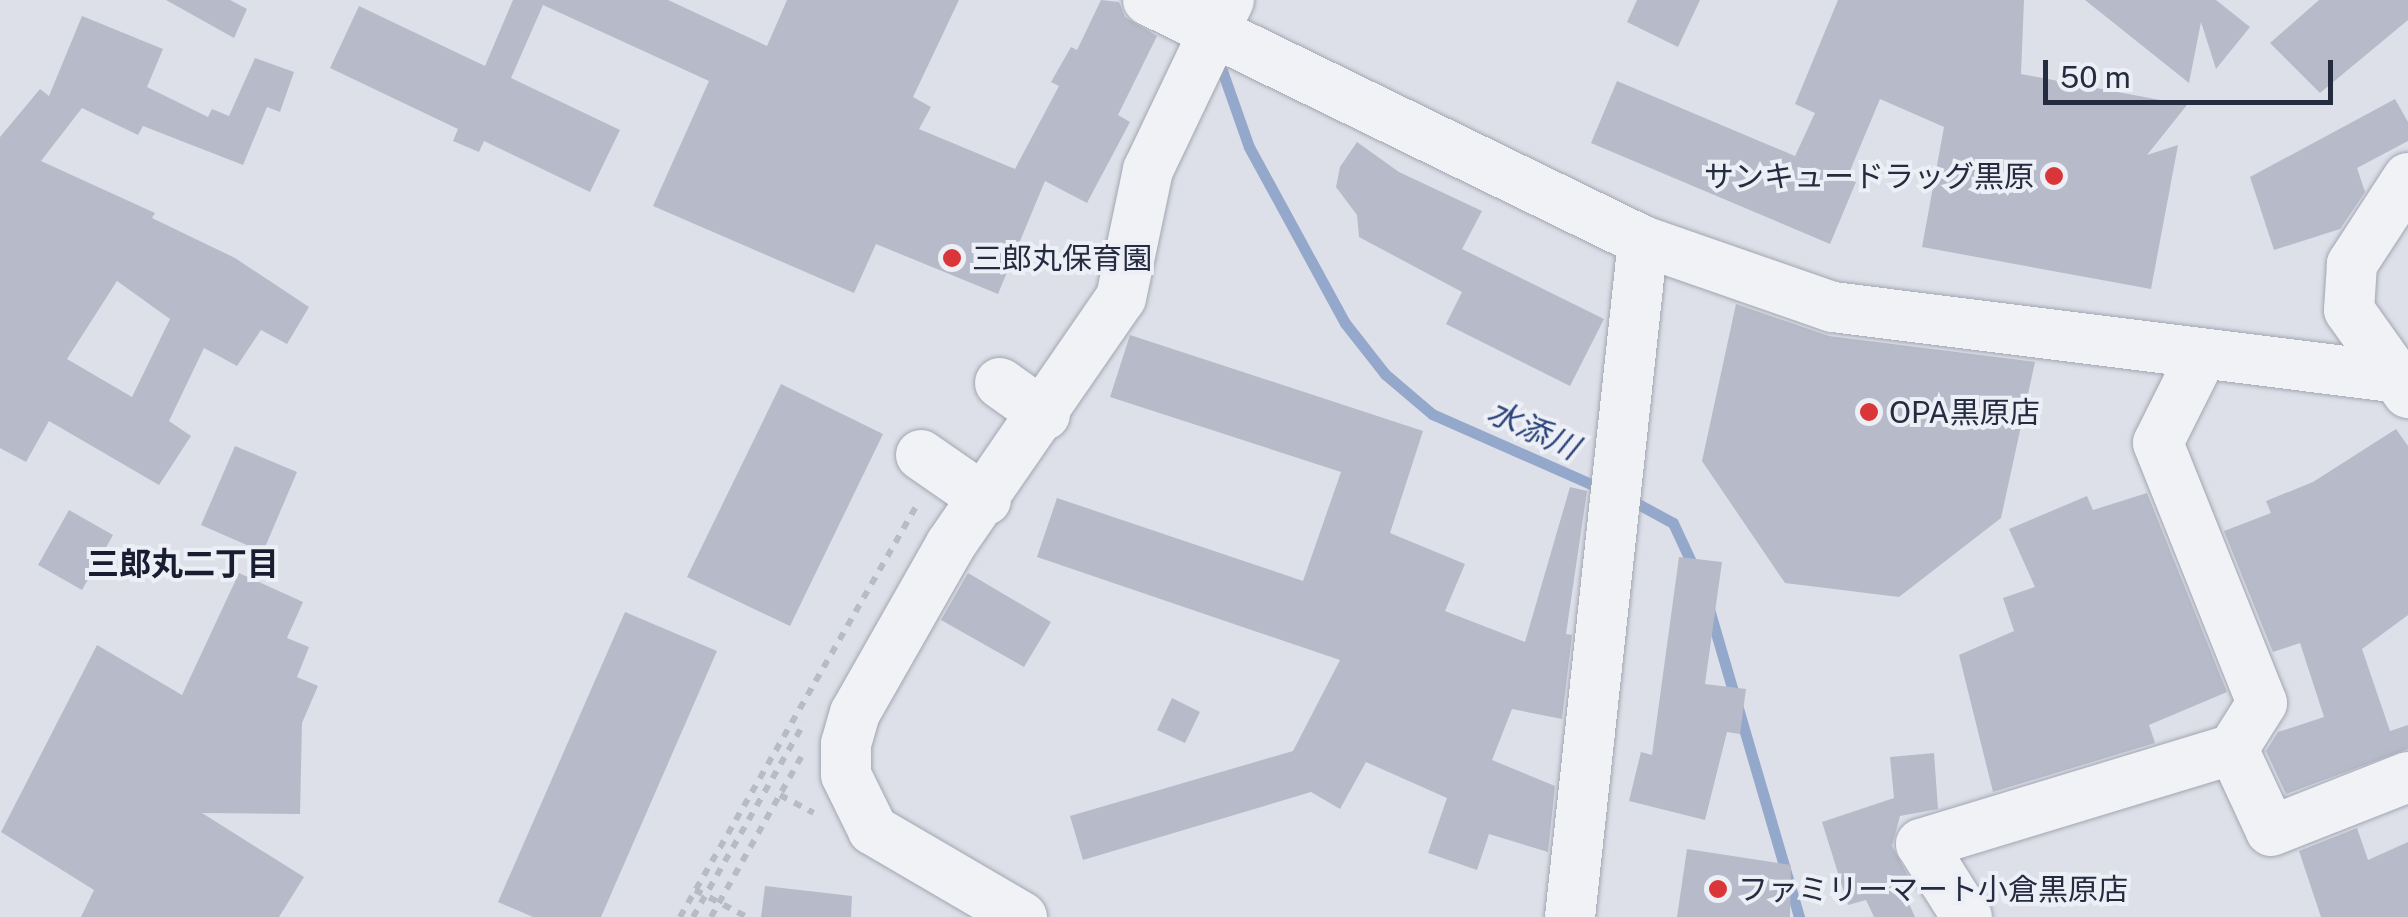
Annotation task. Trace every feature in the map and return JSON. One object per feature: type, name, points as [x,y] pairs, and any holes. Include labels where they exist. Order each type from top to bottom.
[{"type":"street","points":[[1022,917],[896,849],[857,808],[846,775],[855,714],[951,544],[1046,415],[1121,298],[1148,170],[1203,25],[1643,242],[1833,307],[2405,383]]},
{"type":"street","points":[[2405,383],[2349,310],[2352,264],[2408,178]]},
{"type":"street","points":[[1570,917],[1643,242]]},
{"type":"street","points":[[1968,917],[1920,844],[2233,749],[2262,704],[2158,443],[2201,357]]},
{"type":"street","points":[[1000,383],[1046,415]]},
{"type":"street","points":[[921,454],[986,500]]},
{"type":"street","points":[[2233,749],[2270,831],[2408,777]]},
{"type":"path","points":[[695,890],[748,917]]},
{"type":"building","points":[[166,0],[230,0],[247,9],[234,38]]},
{"type":"building","points":[[513,0],[668,0],[767,46],[787,0],[959,0],[913,97],[931,107],[919,129],[1015,169],[1059,86],[1051,82],[1071,47],[1077,50],[1101,0],[1119,2],[1125,17],[1157,36],[1118,115],[1130,122],[1087,203],[1045,181],[998,294],[876,244],[854,293],[653,206],[709,81],[543,5],[511,78],[620,130],[590,192],[484,141],[479,152],[453,141],[458,129],[330,68],[359,6],[485,66]]},
{"type":"building","points":[[1637,0],[1700,0],[1678,47],[1627,22]]},
{"type":"building","points":[[1838,0],[2024,0],[2021,74],[2187,105],[2147,155],[2178,145],[2151,289],[1922,247],[1944,127],[1880,99],[1847,178],[1856,182],[1830,244],[1591,143],[1617,81],[1795,156],[1815,113],[1795,104]]},
{"type":"building","points":[[2085,0],[2216,0],[2250,27],[2216,69],[2201,22],[2189,83]]},
{"type":"building","points":[[2319,0],[2408,0],[2408,20],[2320,93],[2270,43]]},
{"type":"building","points":[[82,16],[163,49],[147,87],[208,117],[212,109],[229,116],[255,58],[294,72],[280,112],[267,107],[243,165],[143,126],[138,135],[82,108],[41,161],[155,213],[152,218],[235,258],[309,307],[287,344],[261,330],[237,366],[204,348],[169,421],[191,436],[159,485],[49,421],[26,462],[0,448],[0,137],[40,89],[49,96]],"holes":[[[117,281],[170,319],[132,397],[67,359]]]},
{"type":"building","points":[[2395,99],[2408,122],[2408,141],[2357,168],[2365,192],[2340,229],[2274,250],[2250,177]]},
{"type":"building","points":[[1357,142],[1399,172],[1482,211],[1462,249],[1604,319],[1570,386],[1446,324],[1462,292],[1359,237],[1357,215],[1336,187],[1340,167]]},
{"type":"building","name":"OPA黒原店","points":[[1736,304],[1829,336],[2035,362],[2001,518],[1899,597],[1785,583],[1702,461]]},
{"type":"building","points":[[1130,335],[1423,431],[1390,533],[1465,564],[1445,611],[1525,642],[1570,487],[1587,491],[1566,634],[1572,635],[1562,719],[1512,709],[1492,760],[1555,786],[1548,852],[1489,834],[1477,870],[1428,853],[1447,798],[1366,762],[1340,809],[1311,792],[1083,860],[1070,816],[1293,751],[1340,660],[1037,557],[1057,498],[1303,581],[1341,472],[1110,397]]},
{"type":"building","points":[[781,384],[883,434],[790,626],[687,577]]},
{"type":"building","points":[[2396,429],[2408,446],[2408,615],[2362,649],[2390,731],[2408,725],[2408,749],[2286,794],[2266,751],[2278,732],[2324,717],[2300,643],[2273,652],[2224,531],[2271,513],[2266,501],[2313,482]]},
{"type":"building","points":[[235,446],[297,472],[263,552],[201,525]]},
{"type":"building","points":[[2147,493],[2227,692],[2149,725],[2155,743],[1993,792],[1959,655],[2014,631],[2003,598],[2035,587],[2009,529],[2087,496],[2093,510]]},
{"type":"building","points":[[69,510],[113,535],[82,590],[38,565]]},
{"type":"building","points":[[1679,557],[1722,562],[1705,684],[1746,689],[1740,734],[1727,732],[1705,820],[1629,801],[1641,752],[1652,755]]},
{"type":"building","points":[[239,573],[303,602],[287,638],[309,647],[297,677],[318,686],[302,723],[300,814],[202,813],[304,877],[279,917],[81,917],[94,890],[1,832],[97,645],[182,695]]},
{"type":"building","points":[[968,573],[1051,622],[1024,667],[941,620]]},
{"type":"building","points":[[625,612],[717,651],[601,917],[533,917],[498,902]]},
{"type":"building","points":[[1172,698],[1200,712],[1185,743],[1157,730]]},
{"type":"building","points":[[1934,753],[1938,809],[1900,816],[1892,846],[1913,885],[1902,888],[1915,917],[1874,917],[1866,900],[1848,905],[1822,822],[1894,798],[1890,757]]},
{"type":"building","points":[[2357,828],[2368,860],[2408,842],[2408,917],[2321,917],[2299,851]]},
{"type":"building","name":"ファミリーマート小倉黒原店","points":[[1687,849],[1791,865],[1790,917],[1677,917]]},
{"type":"building","points":[[765,886],[852,896],[851,917],[761,917]]},
{"type":"waterway","name":"水添川","points":[[1218,59],[1249,147],[1345,323],[1385,374],[1432,414],[1602,489]]},
{"type":"waterway","name":"水添川","points":[[1629,499],[1673,523],[1694,568]]},
{"type":"waterway","name":"水添川","points":[[1709,609],[1799,917]]},
{"type":"place","name":"サンキュードラッグ黒原","points":[[2054,176]]},
{"type":"place","name":"三郎丸保育園","points":[[952,258]]},
{"type":"place","name":"OPA黒原店","points":[[1869,412]]},
{"type":"place","name":"ファミリーマート小倉黒原店","points":[[1718,889]]},
{"type":"district","name":"三郎丸二丁目","points":[[183,564]]}]
